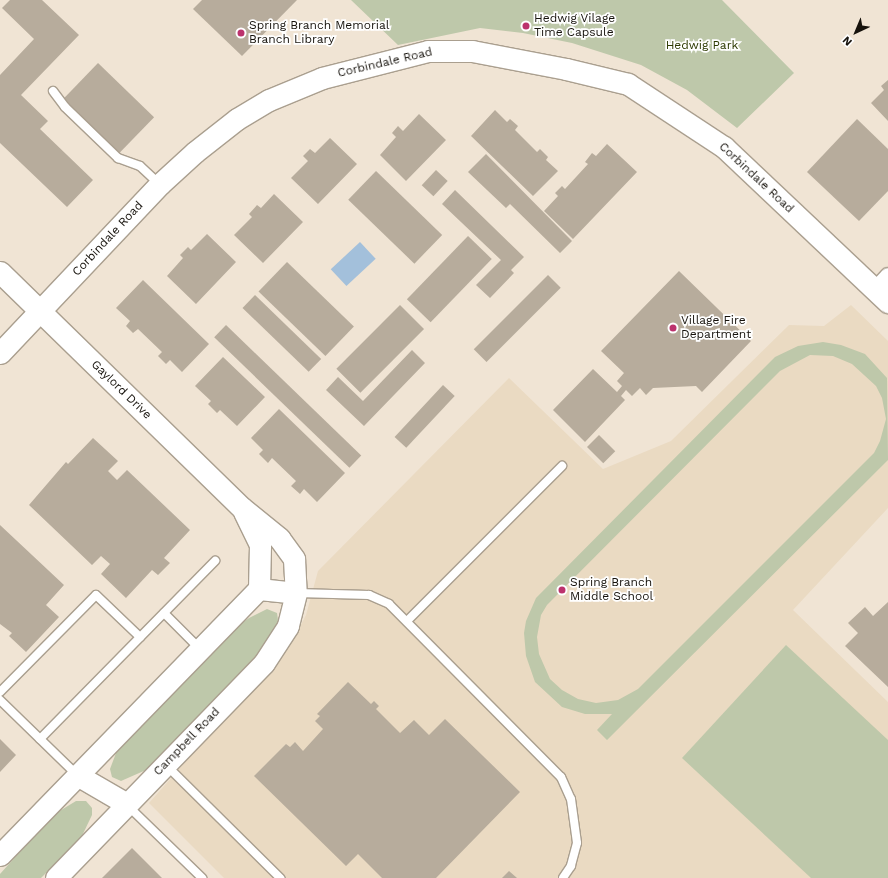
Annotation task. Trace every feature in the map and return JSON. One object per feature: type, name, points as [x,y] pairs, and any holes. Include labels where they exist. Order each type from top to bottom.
[{"type":"street","name":"Corbindale Road","points":[[0,353],[160,184],[213,136],[268,100],[322,78],[401,56],[428,51],[472,51],[566,69],[628,84],[724,146],[884,289]]},
{"type":"street","name":"Gaylord Drive","points":[[0,272],[242,508],[279,538],[294,559],[296,593]]},
{"type":"street","name":"Gaylord Drive","points":[[242,508],[260,545],[259,589]]},
{"type":"street","points":[[0,855],[259,589],[296,593]]},
{"type":"street","name":"Campbell Road","points":[[56,878],[264,663],[288,626],[296,593]]},
{"type":"street","points":[[77,775],[127,804]]},
{"type":"lane","points":[[53,92],[65,107],[118,158],[140,166],[160,184]]},
{"type":"lane","points":[[408,620],[562,466]]},
{"type":"lane","points":[[40,739],[215,561]]},
{"type":"lane","points":[[296,593],[369,595],[389,604],[408,620],[561,777],[571,799],[577,843],[571,866],[564,878]]},
{"type":"lane","points":[[0,692],[96,595],[140,637]]},
{"type":"lane","points":[[164,613],[200,649]]},
{"type":"lane","points":[[0,700],[77,775]]},
{"type":"lane","points":[[165,765],[280,878]]},
{"type":"lane","points":[[127,804],[202,878]]},
{"type":"shaded area","name":"Spring Branch Middle School","points":[[851,305],[888,341],[888,508],[793,610],[888,702],[888,878],[224,878],[149,803],[293,640],[306,615],[318,571],[509,378],[603,469],[671,441],[789,325],[824,326]]},
{"type":"green space","name":"Hedwig Park","points":[[351,0],[722,0],[794,73],[737,128],[687,90],[641,65],[572,43],[523,33],[480,28],[398,45]]},
{"type":"green space","points":[[823,342],[841,345],[865,354],[887,378],[888,460],[607,740],[597,730],[612,714],[585,714],[562,707],[535,682],[526,656],[524,633],[526,621],[536,598],[775,357],[798,346]],"holes":[[[810,355],[833,356],[852,364],[876,386],[882,398],[886,419],[880,441],[874,453],[638,689],[618,700],[596,703],[578,699],[562,690],[550,679],[539,654],[537,637],[541,615],[547,605],[780,371]]]},
{"type":"green space","points":[[267,609],[277,613],[278,620],[273,637],[255,663],[146,770],[121,781],[112,777],[110,769],[119,745],[225,635],[249,618]]},
{"type":"green space","points":[[786,645],[888,740],[888,878],[811,878],[682,758]]},
{"type":"green space","points":[[76,801],[86,801],[92,808],[92,815],[81,838],[41,878],[0,878],[0,874],[53,815]]},
{"type":"water","points":[[360,242],[376,259],[346,286],[331,269]]},
{"type":"building","points":[[10,0],[42,0],[79,35],[21,95],[48,121],[40,129],[93,180],[67,207],[0,143],[0,75],[34,39],[2,8]]},
{"type":"building","name":"Spring Branch Memorial Branch Library","points":[[202,0],[297,0],[242,56],[193,9]]},
{"type":"building","points":[[98,63],[154,117],[119,154],[63,100]]},
{"type":"building","points":[[888,80],[888,121],[871,103],[884,90],[881,86]]},
{"type":"building","points":[[495,110],[507,122],[510,119],[518,126],[515,130],[537,152],[540,149],[548,157],[546,160],[558,171],[533,196],[471,136]]},
{"type":"building","points":[[419,114],[446,140],[406,181],[380,155],[396,137],[392,133],[398,126],[403,131]]},
{"type":"building","points":[[857,119],[888,149],[888,191],[859,221],[807,172]]},
{"type":"building","points":[[330,138],[357,164],[318,204],[291,178],[308,161],[303,156],[310,149],[315,153]]},
{"type":"building","points":[[607,144],[637,172],[573,239],[544,211],[558,196],[555,193],[562,186],[565,189],[588,164],[585,162],[592,153],[596,156]]},
{"type":"building","points":[[486,154],[572,241],[560,253],[510,204],[506,208],[468,172]]},
{"type":"building","points":[[436,170],[448,181],[433,196],[422,185]]},
{"type":"building","points":[[376,171],[442,235],[414,264],[348,200]]},
{"type":"building","points":[[455,190],[524,257],[511,270],[514,273],[490,298],[476,285],[501,260],[442,204]]},
{"type":"building","points":[[274,194],[303,222],[263,263],[234,235],[252,217],[249,214],[257,205],[261,208]]},
{"type":"building","points":[[207,234],[236,262],[196,304],[167,276],[183,258],[180,255],[188,247],[191,250]]},
{"type":"building","points":[[468,236],[492,259],[431,322],[407,299]]},
{"type":"building","points":[[287,262],[354,327],[325,356],[259,291]]},
{"type":"building","points":[[679,271],[751,341],[702,392],[696,386],[653,388],[646,395],[640,388],[632,396],[626,390],[621,396],[625,400],[585,442],[553,410],[593,369],[617,392],[622,386],[617,381],[624,373],[601,351]]},
{"type":"building","points":[[548,275],[561,288],[486,362],[474,349]]},
{"type":"building","points":[[143,280],[209,344],[182,372],[170,360],[166,364],[158,356],[162,352],[138,329],[133,333],[126,326],[130,321],[116,308]]},
{"type":"building","points":[[255,295],[321,359],[309,372],[242,308]]},
{"type":"building","points":[[400,305],[424,329],[360,393],[336,369]]},
{"type":"building","points":[[226,325],[361,456],[349,468],[214,337]]},
{"type":"building","points":[[412,350],[425,363],[364,426],[326,390],[338,377],[363,401]]},
{"type":"building","points":[[223,357],[265,397],[237,426],[220,410],[217,413],[208,404],[211,401],[195,386]]},
{"type":"building","points":[[443,385],[455,396],[406,448],[395,437]]},
{"type":"building","points":[[279,409],[345,473],[317,502],[304,489],[300,494],[291,486],[296,481],[272,458],[268,463],[259,454],[263,450],[251,438]]},
{"type":"building","points":[[599,435],[615,451],[603,463],[587,447]]},
{"type":"building","points":[[93,438],[118,461],[108,471],[117,480],[127,470],[190,530],[164,558],[170,563],[158,575],[152,570],[126,598],[101,574],[110,564],[101,556],[92,565],[29,505],[66,462],[68,464]]},
{"type":"building","points":[[0,525],[64,585],[46,605],[59,617],[26,652],[9,636],[12,633],[0,624]]},
{"type":"building","points":[[888,602],[888,687],[845,646],[858,633],[848,623],[865,607],[873,616]]},
{"type":"building","points":[[348,682],[371,704],[374,701],[379,706],[376,709],[400,733],[414,720],[429,735],[445,719],[520,792],[436,878],[382,878],[358,854],[346,866],[254,776],[286,744],[290,747],[295,742],[303,751],[323,729],[315,721],[320,716],[317,714]]},
{"type":"building","points":[[0,739],[16,755],[0,772]]},
{"type":"building","points":[[132,848],[162,878],[102,878]]},
{"type":"building","points":[[509,871],[517,878],[502,878]]},
{"type":"place","name":"Hedwig Vilage Time Capsule","points":[[526,26]]},
{"type":"place","name":"Spring Branch Memorial Branch Library","points":[[241,33]]},
{"type":"place","name":"Village Fire Department","points":[[673,328]]},
{"type":"place","name":"Spring Branch Middle School","points":[[562,590]]}]
